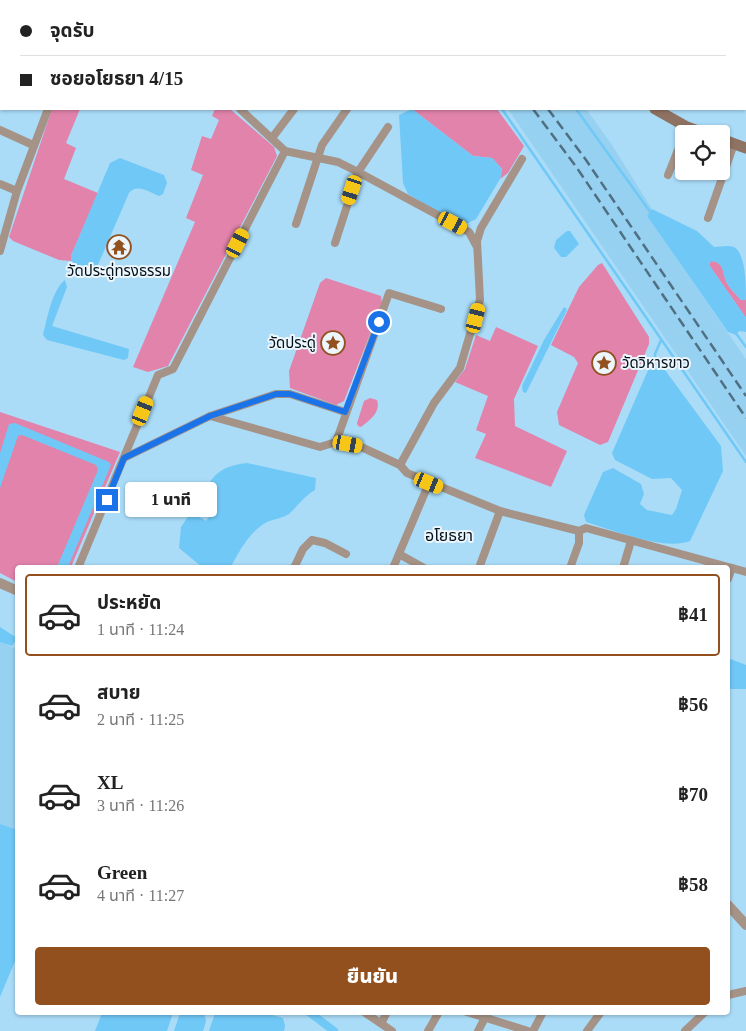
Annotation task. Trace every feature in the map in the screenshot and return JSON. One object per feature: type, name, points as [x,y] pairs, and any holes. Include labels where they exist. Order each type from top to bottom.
[{"type":"main road","points":[[656,110],[676,125]]},
{"type":"main road","points":[[730,143],[746,148]]},
{"type":"street","points":[[0,247],[17,191],[48,110]]},
{"type":"street","points":[[241,110],[285,151],[338,162],[469,232],[476,246]]},
{"type":"street","points":[[272,138],[293,110]]},
{"type":"street","points":[[296,224],[322,145],[346,110]]},
{"type":"street","points":[[334,243],[358,172],[388,127]]},
{"type":"street","points":[[0,130],[33,145]]},
{"type":"street","points":[[708,218],[734,144]]},
{"type":"street","points":[[79,565],[158,375],[172,370],[285,151]]},
{"type":"street","points":[[668,175],[675,157]]},
{"type":"street","points":[[400,464],[434,403],[460,368],[480,300],[476,246],[481,228],[522,158]]},
{"type":"street","points":[[0,184],[17,191]]},
{"type":"street","points":[[469,232],[481,228]]},
{"type":"street","points":[[336,442],[345,412],[390,294],[441,308]]},
{"type":"street","points":[[124,458],[210,416],[276,394],[290,394],[345,412]]},
{"type":"street","points":[[210,416],[320,447],[336,442],[359,446],[400,464],[407,474],[500,511],[578,531],[586,528],[722,565]]},
{"type":"street","points":[[394,565],[429,483]]},
{"type":"street","points":[[480,565],[500,511]]},
{"type":"street","points":[[571,565],[579,543],[578,531]]},
{"type":"street","points":[[295,565],[303,549],[312,540],[346,554]]},
{"type":"street","points":[[624,565],[631,541]]},
{"type":"street","points":[[399,554],[419,565]]},
{"type":"street","points":[[730,574],[732,568],[746,572]]},
{"type":"street","points":[[0,583],[15,590]]},
{"type":"street","points":[[730,907],[745,923]]},
{"type":"street","points":[[730,995],[746,991]]},
{"type":"street","points":[[369,1015],[382,1022],[392,1031]]},
{"type":"street","points":[[382,1022],[386,1015]]},
{"type":"street","points":[[428,1031],[437,1015]]},
{"type":"street","points":[[478,1031],[487,1015],[528,1031]]},
{"type":"street","points":[[532,1031],[541,1015]]},
{"type":"street","points":[[587,1031],[600,1015]]},
{"type":"street","points":[[685,1031],[701,1015]]},
{"type":"shaded area","points":[[52,110],[80,110],[66,143],[76,148],[64,179],[98,193],[71,256],[71,261],[59,260],[13,241],[9,237]]},
{"type":"shaded area","points":[[215,110],[231,110],[274,147],[277,156],[168,366],[148,372],[133,367],[195,222],[186,218],[203,175],[191,170],[202,136],[211,139],[219,120],[212,116]]},
{"type":"shaded area","points":[[413,110],[498,110],[524,146],[508,173],[500,179],[502,169],[492,158],[473,156]]},
{"type":"shaded area","points":[[413,110],[473,156],[492,158],[502,169],[500,179],[476,219],[462,226],[408,194],[403,183],[399,115]]},
{"type":"shaded area","points":[[509,110],[587,110],[610,142],[652,209],[647,216],[746,359],[746,456]]},
{"type":"shaded area","points":[[120,158],[164,175],[167,183],[163,194],[159,196],[139,188],[129,193],[94,274],[90,275],[71,261],[71,256],[110,163]]},
{"type":"shaded area","points":[[652,209],[697,231],[714,247],[732,246],[738,251],[743,263],[746,300],[741,300],[730,287],[719,264],[711,261],[709,265],[746,318],[746,332],[739,331],[736,335],[728,332],[647,216]]},
{"type":"shaded area","points":[[567,231],[570,231],[579,244],[566,257],[561,257],[554,248],[556,240]]},
{"type":"shaded area","points":[[711,261],[719,263],[727,283],[741,300],[746,300],[746,318],[709,265]]},
{"type":"shaded area","points":[[602,263],[649,337],[649,344],[608,442],[600,445],[559,425],[557,412],[578,363],[574,357],[551,345],[579,287],[598,265]]},
{"type":"shaded area","points":[[326,278],[381,296],[382,303],[344,401],[336,405],[290,388],[289,371],[320,283]]},
{"type":"shaded area","points":[[65,280],[67,287],[52,326],[129,349],[128,358],[124,360],[47,340],[43,335],[51,305],[60,285]]},
{"type":"shaded area","points":[[564,307],[567,309],[566,312],[526,393],[523,392],[522,386],[544,340]]},
{"type":"shaded area","points":[[496,327],[538,346],[514,399],[515,426],[567,451],[551,487],[475,458],[486,434],[476,430],[488,396],[455,382],[465,369],[476,335],[490,341]]},
{"type":"shaded area","points":[[659,362],[721,446],[723,471],[690,541],[679,543],[653,541],[624,534],[586,522],[584,515],[603,472],[613,468],[641,484],[644,494],[640,504],[647,510],[672,515],[676,509],[682,490],[671,478],[652,479],[615,460],[612,453],[649,368]]},
{"type":"shaded area","points":[[370,398],[377,400],[376,412],[361,427],[358,426],[357,423],[364,401]]},
{"type":"shaded area","points":[[0,412],[120,452],[72,565],[15,565],[15,581],[0,573]]},
{"type":"shaded area","points":[[15,423],[109,462],[111,465],[69,565],[58,565],[98,470],[96,465],[22,435],[18,436],[0,488],[0,453],[9,424]]},
{"type":"shaded area","points":[[247,463],[316,478],[315,490],[304,498],[289,514],[267,522],[255,531],[241,548],[232,565],[200,565],[179,548],[181,527],[191,512],[206,521],[217,506],[204,494],[207,486],[220,471]]},
{"type":"shaded area","points":[[0,627],[15,637],[12,646],[0,642]]},
{"type":"shaded area","points":[[0,641],[15,649],[15,829],[0,824]]},
{"type":"shaded area","points":[[730,659],[746,665],[746,689],[730,689]]},
{"type":"shaded area","points":[[0,824],[15,829],[15,961],[0,997]]},
{"type":"shaded area","points":[[101,1015],[172,1015],[167,1031],[95,1031]]},
{"type":"shaded area","points":[[179,1015],[204,1015],[206,1021],[203,1031],[174,1031]]},
{"type":"shaded area","points":[[214,1015],[272,1015],[283,1018],[285,1026],[284,1031],[209,1031]]},
{"type":"waterway","points":[[503,110],[746,462]]},
{"type":"waterway","points":[[577,110],[651,213]]},
{"type":"waterway","points":[[735,332],[746,347]]},
{"type":"waterway","points":[[655,367],[655,354],[661,340]]},
{"type":"waterway","points":[[313,1015],[334,1031]]},
{"type":"railway","points":[[534,110],[577,168],[746,418]]},
{"type":"railway","points":[[549,110],[586,160],[746,396]]},
{"type":"place","name":"วัดประดู่ทรงธรรม","points":[[119,247]]},
{"type":"place","name":"วัดประดู่","points":[[333,343]]},
{"type":"place","name":"วัดวิหารขาว","points":[[604,363]]},
{"type":"district","name":"อโยธยา","points":[[449,535]]},
{"type":"route","points":[[107,500],[124,458],[210,416],[276,394],[290,394],[345,412],[379,322]]}]
